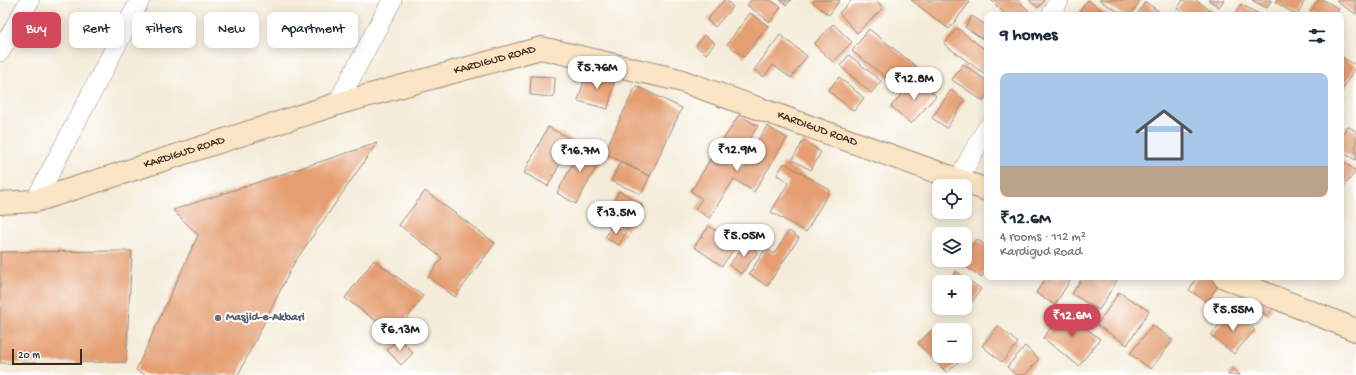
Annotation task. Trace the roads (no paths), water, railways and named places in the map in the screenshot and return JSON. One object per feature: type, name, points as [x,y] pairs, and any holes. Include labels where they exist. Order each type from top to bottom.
[{"type":"street","points":[[0,52],[30,0]]},
{"type":"street","points":[[35,201],[140,0]]},
{"type":"street","points":[[337,104],[392,0]]},
{"type":"street","points":[[1053,12],[1059,0]]},
{"type":"street","name":"KARDIGUD ROAD","points":[[0,203],[35,201],[337,104],[541,48],[679,80],[955,179]]},
{"type":"street","points":[[959,179],[984,133]]},
{"type":"street","name":"KARDIGUD ROAD","points":[[972,185],[984,189]]},
{"type":"street","points":[[1231,280],[1356,330]]},
{"type":"place","name":"Masjid-e-Akbari","points":[[218,318]]}]
